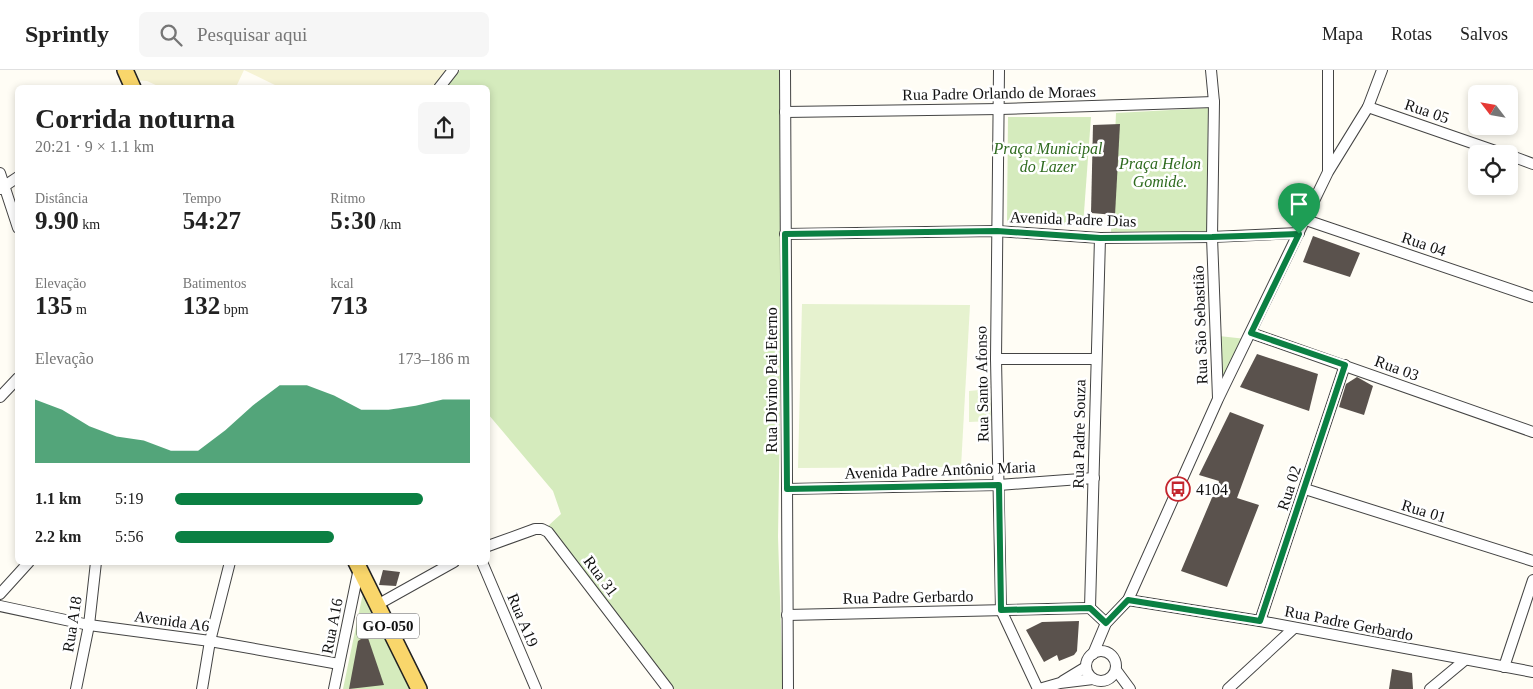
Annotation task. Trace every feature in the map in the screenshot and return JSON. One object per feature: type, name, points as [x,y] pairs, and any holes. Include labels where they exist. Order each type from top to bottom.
[{"type":"main road","points":[[125,70],[132,85]]},
{"type":"main road","name":"GO-050","points":[[357,565],[419,689]]},
{"type":"street","points":[[442,85],[453,70]]},
{"type":"street","name":"Rua Divino Pai Eterno","points":[[784,70],[788,689]]},
{"type":"street","name":"Rua Santo Afonso","points":[[999,70],[996,358],[1001,610],[1038,689]]},
{"type":"street","name":"Rua São Sebastião","points":[[1211,70],[1214,102],[1212,237],[1218,399]]},
{"type":"street","points":[[1328,70],[1328,172]]},
{"type":"street","points":[[1060,683],[1086,667],[1106,623],[1128,600],[1218,399],[1328,172],[1368,107],[1382,70]]},
{"type":"street","name":"Rua Padre Orlando de Moraes","points":[[785,112],[1000,109],[1214,102]]},
{"type":"street","name":"Rua 05","points":[[1368,107],[1478,145]]},
{"type":"street","points":[[1518,158],[1533,164]]},
{"type":"street","points":[[0,173],[2,187],[15,220]]},
{"type":"street","points":[[2,187],[15,179]]},
{"type":"street","name":"Rua 04","points":[[1306,220],[1533,296]]},
{"type":"street","name":"Avenida Padre Dias","points":[[785,234],[997,231],[1100,238],[1299,234]]},
{"type":"street","name":"Rua Padre Souza","points":[[1090,608],[1100,238]]},
{"type":"street","name":"Rua 03","points":[[1251,333],[1533,432]]},
{"type":"street","points":[[996,358],[1096,359]]},
{"type":"street","name":"Rua 02","points":[[1260,621],[1345,365]]},
{"type":"street","points":[[0,397],[15,381]]},
{"type":"street","name":"Avenida Padre Antônio Maria","points":[[787,489],[999,485],[1094,478]]},
{"type":"street","name":"Rua 01","points":[[1305,489],[1533,561]]},
{"type":"street","name":"Rua 31","points":[[490,545],[535,528],[548,532],[668,689]]},
{"type":"street","points":[[0,594],[26,565]]},
{"type":"street","name":"Rua A18","points":[[76,689],[89,625],[96,565]]},
{"type":"street","points":[[202,689],[210,641],[229,565]]},
{"type":"street","name":"Rua A16","points":[[334,689],[357,565]]},
{"type":"street","points":[[377,605],[449,565]]},
{"type":"street","name":"Rua A19","points":[[483,565],[536,689]]},
{"type":"street","points":[[1504,667],[1533,580]]},
{"type":"street","name":"Rua Padre Gerbardo","points":[[1128,600],[1260,621],[1533,672]]},
{"type":"street","name":"Avenida A6","points":[[0,606],[89,625],[210,641],[339,664]]},
{"type":"street","points":[[1090,608],[1106,623],[1107,652],[1115,660],[1116,670],[1129,688]]},
{"type":"street","name":"Rua Padre Gerbardo","points":[[787,615],[1090,608]]},
{"type":"street","points":[[1228,689],[1294,628]]},
{"type":"street","points":[[1092,654],[1107,652]]},
{"type":"street","points":[[1430,689],[1465,660]]},
{"type":"street","points":[[1086,667],[1089,676],[1093,679],[1098,681],[1108,680],[1129,688]]},
{"type":"street","points":[[1108,680],[1116,670]]},
{"type":"street","points":[[1038,689],[1060,683],[1093,679]]},
{"type":"shaded area","points":[[128,70],[244,70],[237,85],[156,85],[147,81],[133,80]]},
{"type":"shaded area","points":[[244,70],[449,70],[437,85],[275,85]]},
{"type":"green space","points":[[460,70],[781,70],[783,234],[778,537],[783,689],[674,689],[548,526],[561,514],[553,491],[490,416],[490,85],[448,85]]},
{"type":"green space","name":"Praça Helon Gomide.","points":[[1208,108],[1207,233],[1111,232],[1116,113]]},
{"type":"green space","name":"Praça Municipal do Lazer","points":[[1008,117],[1091,117],[1083,226],[1007,223]]},
{"type":"green space","points":[[802,304],[970,305],[961,467],[798,468]]},
{"type":"green space","points":[[1219,336],[1246,339],[1225,378],[1220,375]]},
{"type":"green space","points":[[990,389],[991,421],[969,422],[969,391]]},
{"type":"green space","points":[[363,593],[414,689],[343,689]]},
{"type":"building","points":[[1120,124],[1115,215],[1091,213],[1093,125]]},
{"type":"building","points":[[1313,236],[1360,253],[1350,277],[1303,262]]},
{"type":"building","points":[[1257,354],[1318,374],[1309,411],[1240,387]]},
{"type":"building","points":[[1357,377],[1373,386],[1364,415],[1339,407],[1346,384]]},
{"type":"building","points":[[1230,412],[1264,425],[1237,498],[1259,505],[1227,587],[1181,571],[1219,481],[1199,475]]},
{"type":"building","points":[[383,570],[400,572],[396,586],[379,585]]},
{"type":"building","points":[[1079,621],[1077,651],[1074,655],[1059,661],[1057,655],[1044,662],[1026,630],[1042,622]]},
{"type":"building","points":[[367,635],[384,685],[349,689],[358,641]]},
{"type":"building","points":[[1392,669],[1412,673],[1413,689],[1389,689]]},
{"type":"place","name":"4104","points":[[1178,489]]},
{"type":"route","points":[[997,231],[1100,238],[1299,234],[1251,333],[1345,365],[1260,621],[1128,600],[1106,623],[1090,608],[1001,610],[999,485],[787,489],[785,234],[997,231]]}]
